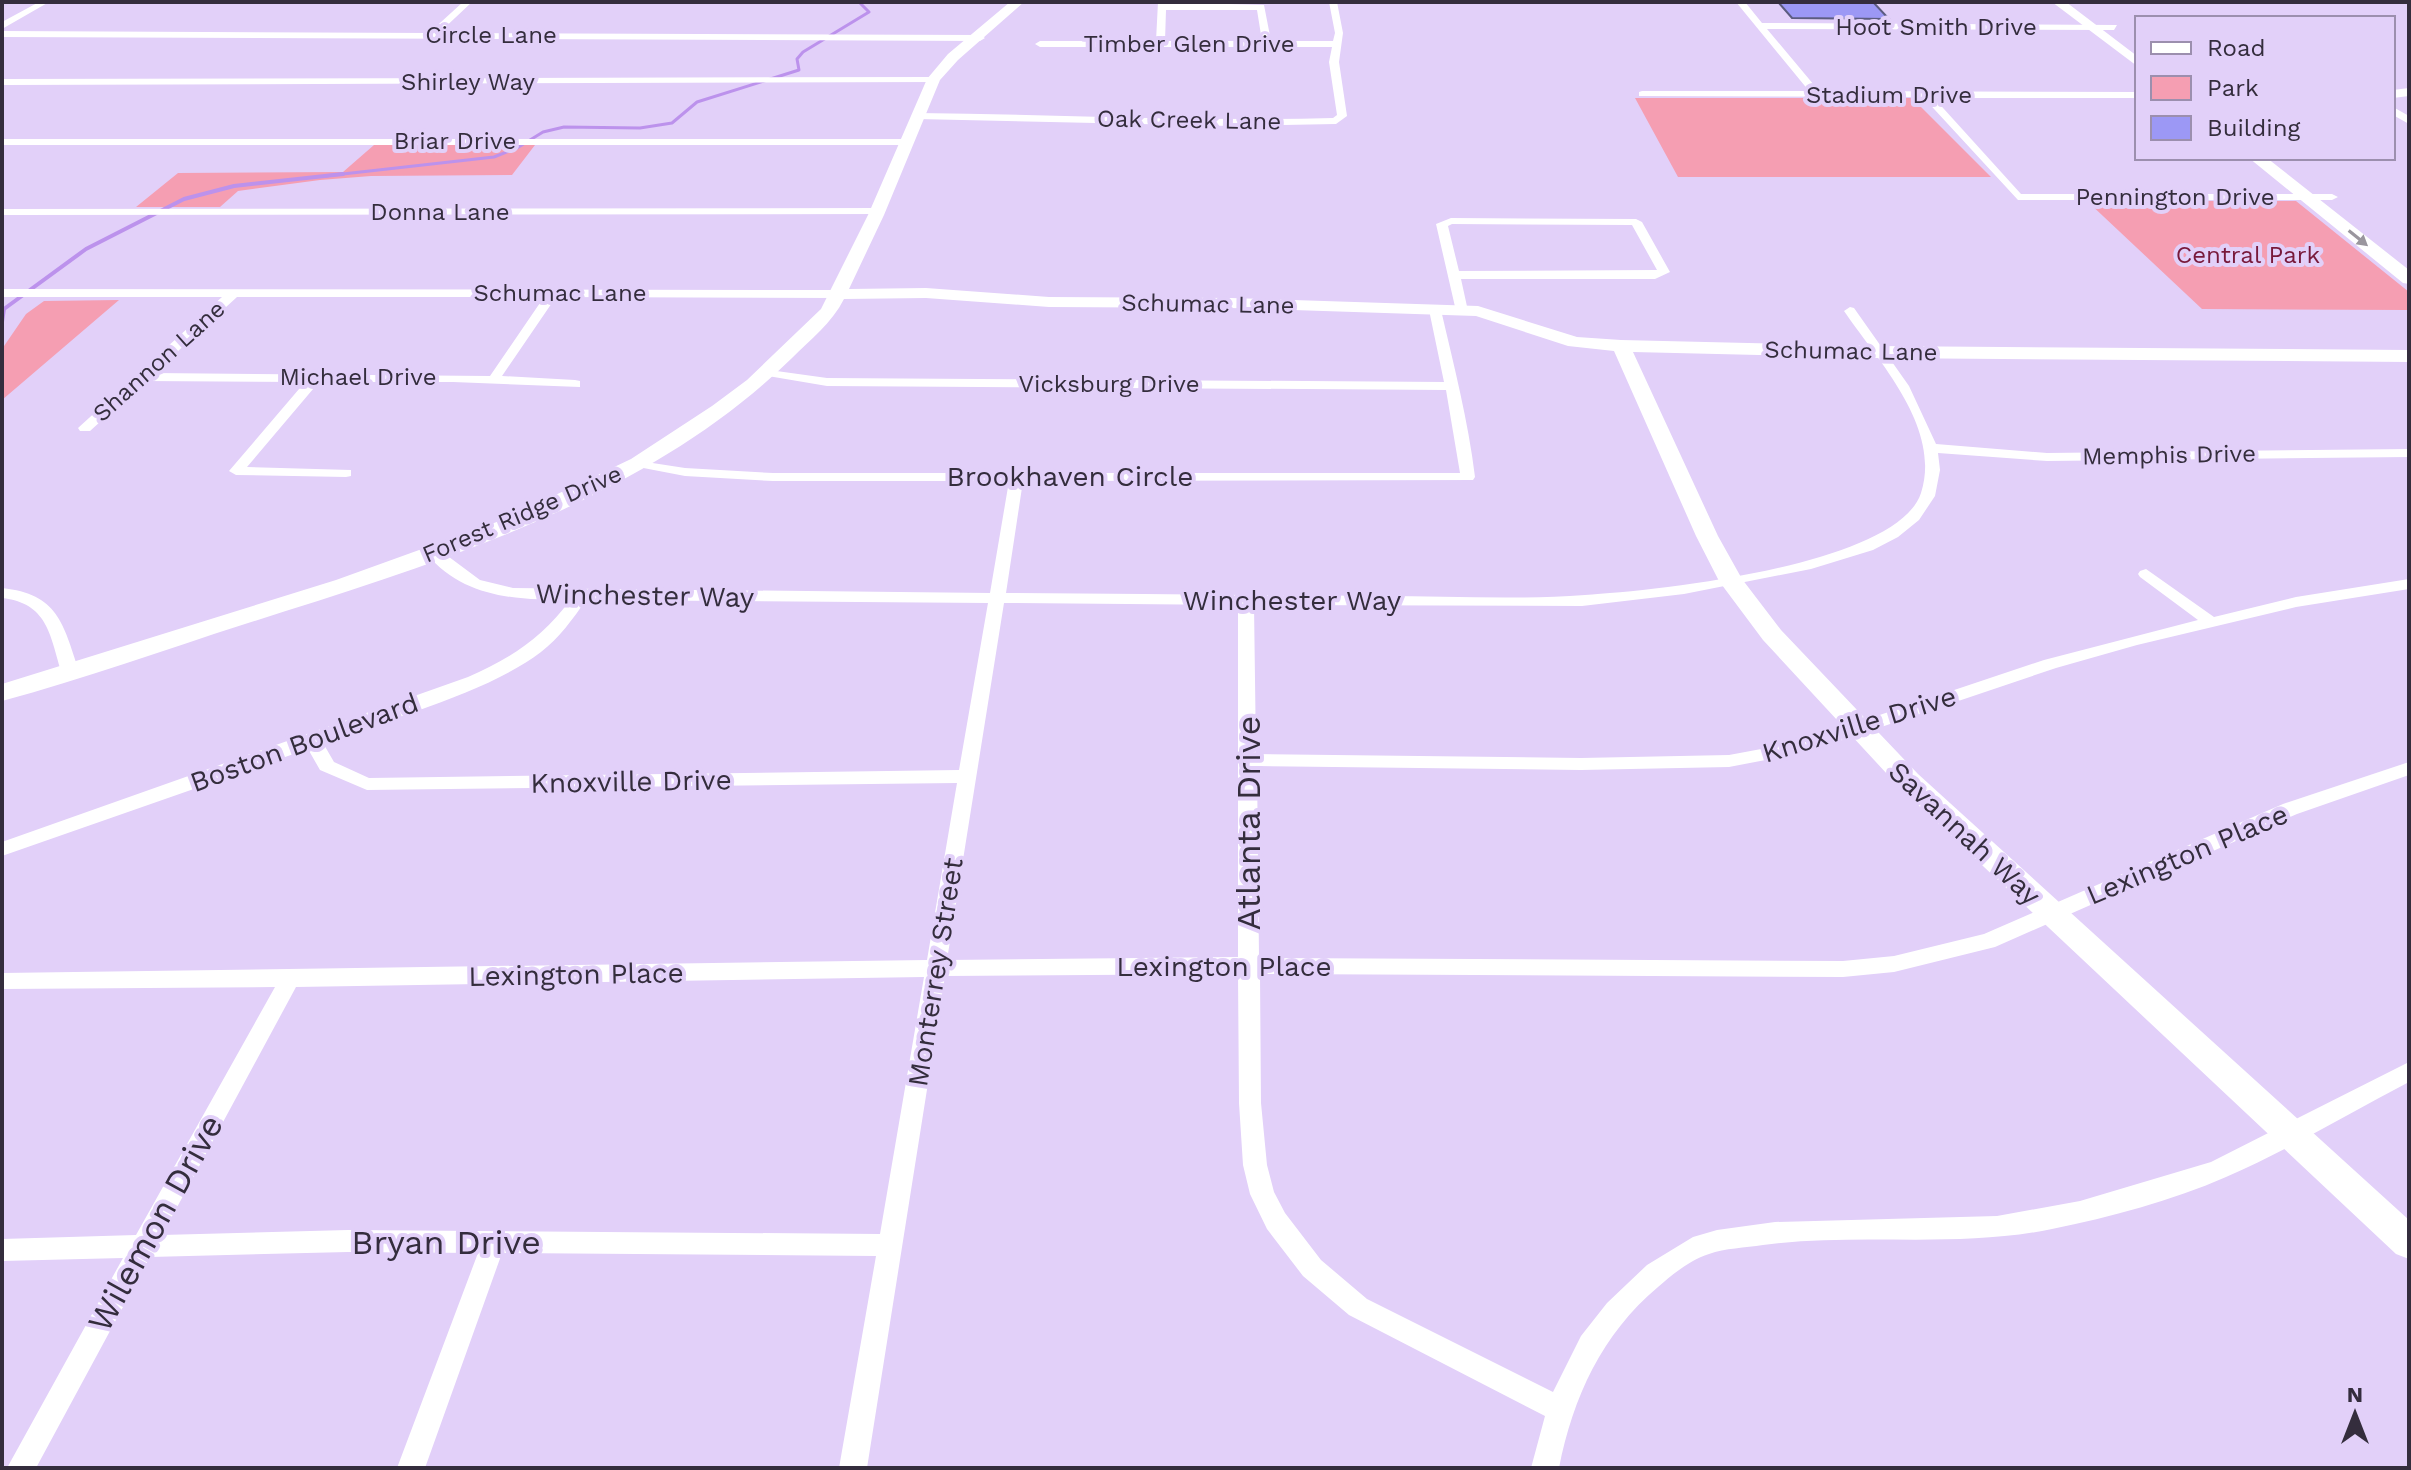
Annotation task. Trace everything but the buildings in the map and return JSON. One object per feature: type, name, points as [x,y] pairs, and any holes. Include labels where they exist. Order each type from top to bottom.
[{"type":"main road","name":"Forest Ridge Drive","points":[[2,693],[435,554],[549,508],[638,463],[719,410],[809,333],[840,294],[934,79],[953,57],[980,38],[1018,2]]},
{"type":"main road","points":[[2058,2],[2135,61]]},
{"type":"main road","points":[[2082,2],[2135,43]]},
{"type":"main road","points":[[2070,12],[2094,11]]},
{"type":"main road","points":[[2279,166],[2302,173],[2409,258]]},
{"type":"main road","points":[[2279,166],[2307,198],[2409,279]]},
{"type":"main road","name":"Schumac Lane","points":[[840,294],[926,293],[1049,302],[1231,303],[1462,311],[1490,313],[1575,342],[1621,346],[1877,352],[2409,356]]},
{"type":"main road","name":"Savannah Way","points":[[1621,346],[1707,536],[1731,581],[1772,635],[1858,730],[2049,912],[2409,1243]]},
{"type":"street","points":[[2,26],[45,2]]},
{"type":"street","points":[[432,35],[468,2]]},
{"type":"street","name":"Oak Creek Lane","points":[[917,116],[1048,116],[1188,123],[1336,121],[1342,116],[1334,62],[1339,33],[1333,2]]},
{"type":"street","points":[[1740,2],[1817,95]]},
{"type":"street","points":[[1160,44],[1162,4],[1261,7],[1267,44]]},
{"type":"street","name":"Hoot Smith Drive","points":[[1759,26],[2114,27]]},
{"type":"street","name":"Circle Lane","points":[[2,34],[840,35],[980,38]]},
{"type":"street","name":"Timber Glen Drive","points":[[1040,44],[1337,44]]},
{"type":"street","name":"Shirley Way","points":[[2,82],[934,79]]},
{"type":"street","name":"Stadium Drive","points":[[1642,94],[2135,95]]},
{"type":"street","name":"Pennington Drive","points":[[1926,95],[2018,197],[2332,197]]},
{"type":"street","name":"Briar Drive","points":[[2,142],[907,142]]},
{"type":"street","name":"Donna Lane","points":[[2,212],[878,211]]},
{"type":"street","points":[[1454,275],[1655,275],[1664,272],[1636,222],[1451,221],[1442,224],[1462,311]]},
{"type":"street","name":"Schumac Lane","points":[[9,293],[840,294]]},
{"type":"street","points":[[494,379],[553,293]]},
{"type":"street","name":"Shannon Lane","points":[[85,428],[233,294]]},
{"type":"street","points":[[1435,310],[1452,386]]},
{"type":"street","name":"Winchester Way","points":[[435,554],[460,578],[475,587],[507,593],[581,595],[1613,600],[1731,581],[1842,557],[1893,532],[1916,513],[1929,493],[1933,469],[1930,448],[1916,411],[1850,311]]},
{"type":"street","name":"Vicksburg Drive","points":[[767,372],[827,382],[1452,386]]},
{"type":"street","name":"Michael Drive","points":[[141,377],[494,379],[575,384]]},
{"type":"street","points":[[316,377],[236,471],[346,473]]},
{"type":"street","name":"Brookhaven Circle","points":[[638,463],[715,475],[773,477],[1461,478],[1470,475],[1452,386]]},
{"type":"street","name":"Memphis Drive","points":[[1930,448],[2047,457],[2409,453]]},
{"type":"street","name":"Monterrey Street","points":[[853,1468],[1017,476]]},
{"type":"street","points":[[2146,574],[2211,622]]},
{"type":"street","name":"Knoxville Drive","points":[[1247,760],[1729,761],[1801,748],[2050,664],[2211,622],[2296,602],[2409,584]]},
{"type":"street","points":[[2,593],[35,599],[50,613],[70,671]]},
{"type":"street","name":"Boston Boulevard","points":[[2,849],[313,741],[479,678],[527,655],[562,624],[581,595]]},
{"type":"street","name":"Atlanta Drive","points":[[1246,600],[1250,1103],[1255,1165],[1262,1194],[1276,1221],[1312,1268],[1358,1307],[1561,1410]]},
{"type":"street","name":"Knoxville Drive","points":[[313,741],[327,766],[367,784],[968,776]]},
{"type":"street","name":"Lexington Place","points":[[2,981],[936,968],[1843,969],[1894,964],[1988,941],[2290,809],[2409,768]]},
{"type":"street","name":"Wilemon Drive","points":[[21,1468],[290,979]]},
{"type":"street","points":[[1545,1468],[1577,1367],[1595,1335],[1640,1284],[1670,1262],[1705,1244],[1786,1229],[1994,1227],[2038,1221],[2186,1182],[2219,1169],[2409,1071]]},
{"type":"street","points":[[411,1468],[494,1242]]},
{"type":"street","name":"Bryan Drive","points":[[2,1250],[142,1244],[494,1242],[890,1245]]},
{"type":"green space","points":[[1635,98],[1912,98],[1991,177],[1678,177]]},
{"type":"green space","points":[[374,145],[535,145],[512,175],[371,176],[320,180],[238,191],[220,207],[136,207],[178,173],[343,172]]},
{"type":"green space","name":"Central Park","points":[[2087,201],[2296,201],[2409,292],[2409,310],[2202,309]]},
{"type":"green space","points":[[119,300],[2,400],[2,349],[26,314],[44,301]]},
{"type":"waterway","points":[[333,175],[494,157],[517,148],[543,132],[564,127],[640,128],[672,123],[697,102],[799,70],[797,59],[803,52],[869,12],[859,2]]},
{"type":"waterway","points":[[333,175],[343,174]]},
{"type":"waterway","points":[[2,322],[4,309],[86,249],[184,199],[234,186],[333,175]]},
{"type":"waterway","points":[[325,176],[333,175]]}]
